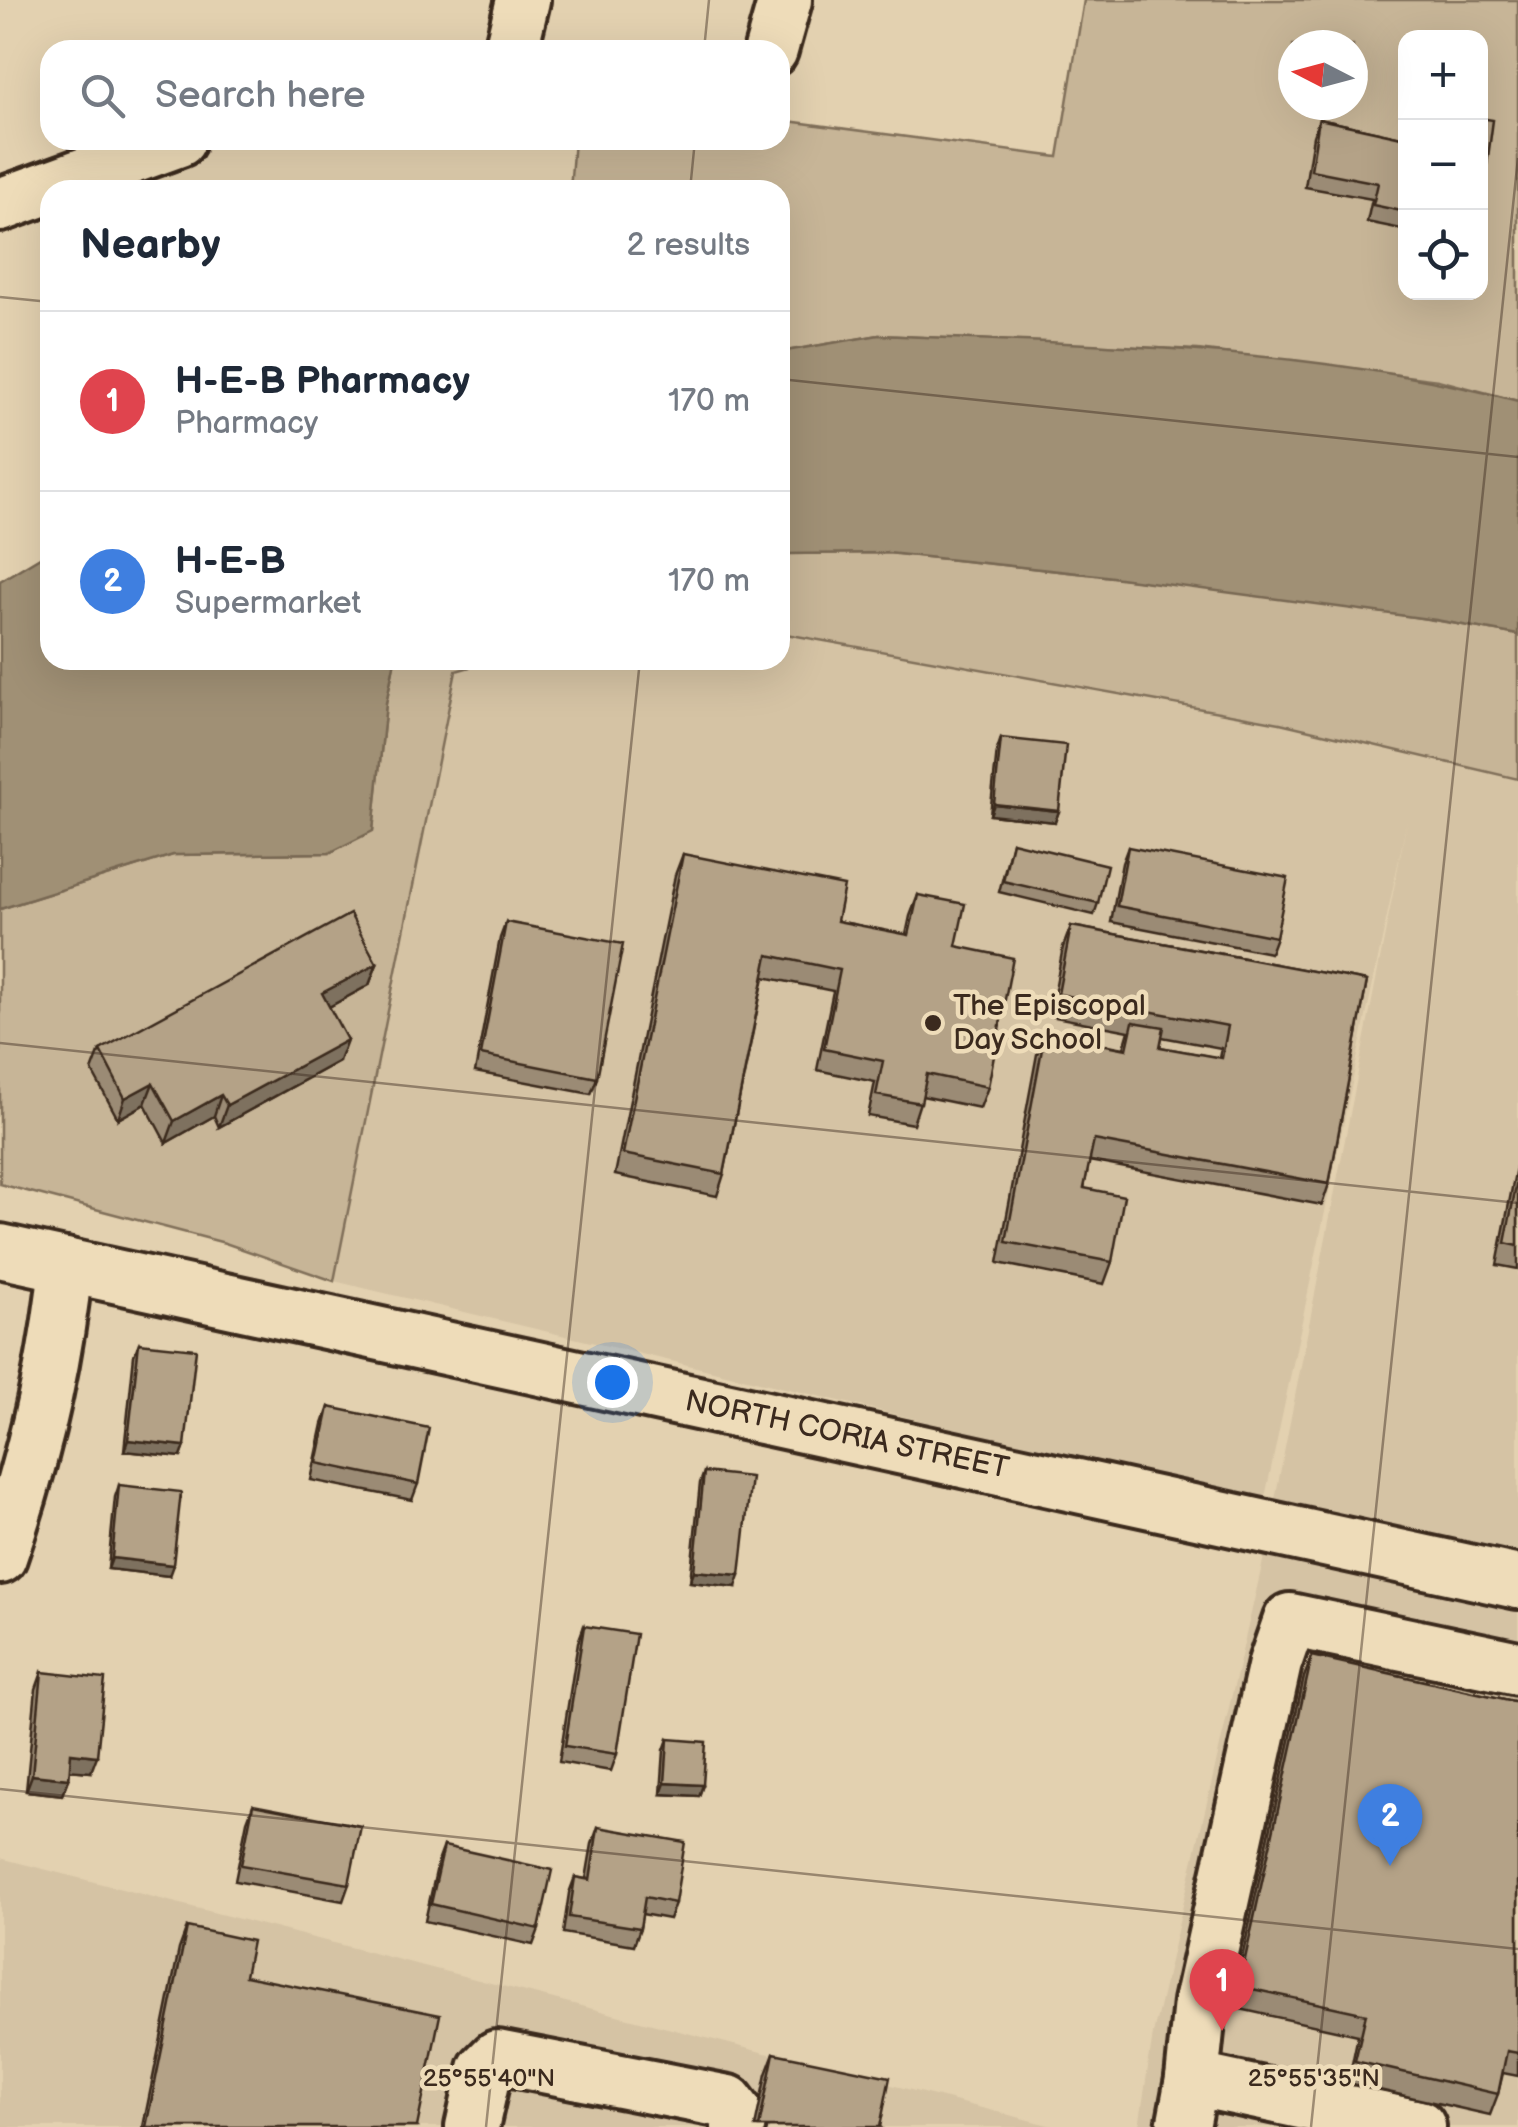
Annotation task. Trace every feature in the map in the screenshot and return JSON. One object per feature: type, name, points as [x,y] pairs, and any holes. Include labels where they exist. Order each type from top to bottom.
[{"type":"street","points":[[514,40],[523,0]]},
{"type":"street","points":[[774,40],[786,0]]},
{"type":"street","points":[[69,180],[151,150]]},
{"type":"street","points":[[0,205],[40,190]]},
{"type":"street","name":"NORTH CORIA STREET","points":[[0,1250],[1518,1582]]},
{"type":"street","points":[[0,1557],[40,1423],[60,1323],[66,1265]]},
{"type":"street","points":[[1305,1535],[1290,1620],[1275,1662],[1204,1983],[1188,2103],[1419,2127]]},
{"type":"street","points":[[1290,1620],[1518,1668]]},
{"type":"street","points":[[472,2127],[485,2069],[497,2057],[728,2102],[740,2118],[738,2127]]},
{"type":"shaded area","points":[[1084,0],[1518,0],[1518,401],[1438,380],[1198,350],[879,335],[790,350],[790,180],[571,180],[573,150],[790,150],[790,121],[1058,157]]},
{"type":"shaded area","points":[[879,335],[1201,351],[1361,369],[1518,401],[1518,635],[1436,620],[1097,575],[888,553],[790,554],[790,350]]},
{"type":"shaded area","points":[[888,553],[1125,578],[1518,635],[1518,779],[1280,723],[790,635],[790,554]]},
{"type":"shaded area","points":[[40,557],[40,670],[393,670],[373,831],[329,853],[173,855],[0,909],[0,581]]},
{"type":"shaded area","points":[[790,621],[1518,725],[1518,2127],[1139,2127],[1153,2034],[1262,1566],[1407,821],[1264,1502],[334,1281],[456,670],[790,670]]},
{"type":"shaded area","points":[[393,670],[459,670],[456,671],[334,1281],[225,1243],[0,1184],[0,909],[173,855],[329,853],[373,830]]},
{"type":"shaded area","points":[[0,1858],[1056,2127],[0,2127]]},
{"type":"building","points":[[1488,119],[1493,120],[1488,158]]},
{"type":"building","points":[[1319,120],[1398,136],[1398,210],[1373,205],[1378,183],[1311,170]]},
{"type":"building","points":[[1001,738],[1066,745],[1059,811],[994,804]]},
{"type":"building","points":[[1012,842],[1107,865],[1098,903],[1003,881]]},
{"type":"building","points":[[1128,847],[1288,878],[1276,937],[1117,906]]},
{"type":"building","points":[[683,854],[844,886],[837,921],[909,935],[918,895],[965,904],[956,946],[1013,958],[988,1087],[927,1074],[921,1103],[876,1095],[883,1061],[824,1049],[840,970],[768,955],[724,1174],[623,1154]]},
{"type":"building","points":[[350,914],[377,964],[322,993],[347,1040],[227,1105],[221,1095],[174,1121],[153,1083],[125,1098],[100,1050]]},
{"type":"building","points":[[506,922],[623,944],[597,1078],[481,1055]]},
{"type":"building","points":[[1071,926],[1367,981],[1329,1184],[1094,1140],[1084,1188],[1124,1196],[1112,1262],[1006,1242],[1045,1033],[1127,1049],[1133,1022],[1164,1027],[1160,1047],[1222,1058],[1228,1026],[1058,994]]},
{"type":"building","points":[[1518,1176],[1518,1246],[1505,1243]]},
{"type":"building","points":[[139,1343],[196,1349],[185,1446],[128,1440]]},
{"type":"building","points":[[329,1407],[429,1428],[418,1484],[317,1463]]},
{"type":"building","points":[[704,1472],[751,1477],[740,1575],[694,1571]]},
{"type":"building","points":[[119,1485],[181,1492],[173,1565],[112,1558]]},
{"type":"building","points":[[584,1626],[636,1634],[617,1754],[565,1746]]},
{"type":"building","points":[[1312,1656],[1518,1702],[1518,2053],[1507,2051],[1498,2094],[1355,2061],[1366,2014],[1239,1986]]},
{"type":"building","points":[[42,1672],[105,1679],[97,1756],[71,1753],[69,1779],[32,1775]]},
{"type":"building","points":[[668,1739],[706,1742],[703,1785],[665,1783]]},
{"type":"building","points":[[253,1805],[361,1826],[349,1884],[241,1865]]},
{"type":"building","points":[[598,1827],[685,1842],[675,1903],[645,1897],[640,1928],[569,1917],[575,1877],[590,1880]]},
{"type":"building","points":[[444,1846],[552,1870],[539,1929],[431,1904]]},
{"type":"building","points":[[187,1927],[252,1941],[245,1976],[440,2015],[417,2127],[146,2127]]},
{"type":"building","points":[[774,2053],[890,2077],[880,2127],[759,2127]]},
{"type":"place","name":"The Episcopal Day School","points":[[933,1023]]},
{"type":"place","name":"H-E-B","points":[[1390,1866]]},
{"type":"place","name":"H-E-B Pharmacy","points":[[1222,2031]]}]
